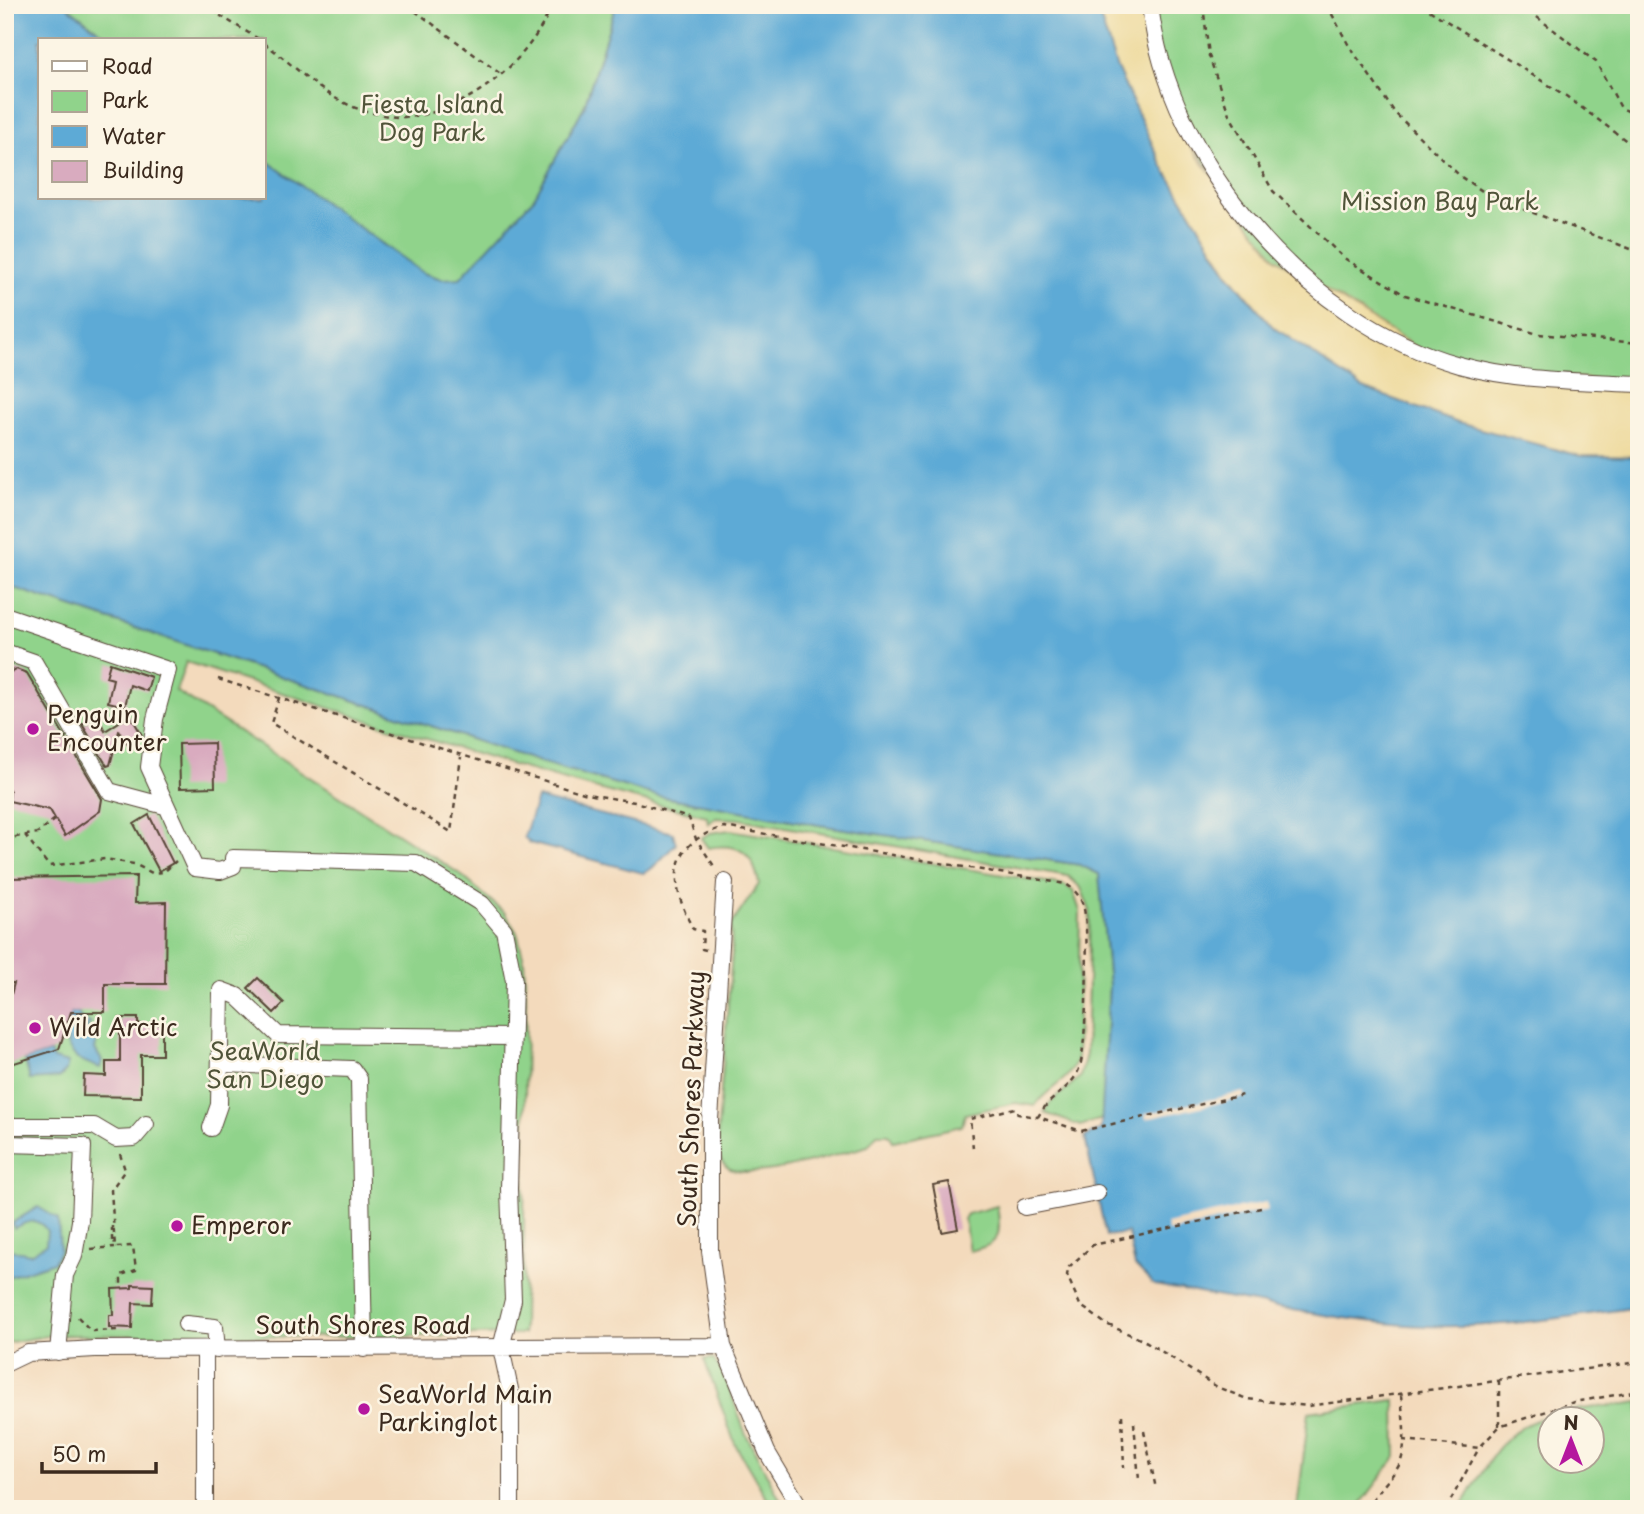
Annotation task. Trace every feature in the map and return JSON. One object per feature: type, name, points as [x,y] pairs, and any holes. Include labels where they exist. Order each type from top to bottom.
[{"type":"street","points":[[1150,5],[1168,87],[1204,160],[1255,227],[1299,274],[1339,308],[1395,342],[1459,365],[1521,377],[1639,384]]},
{"type":"street","points":[[5,615],[168,670],[155,719],[149,767],[195,868],[220,871],[233,866],[233,858],[416,863],[482,904],[504,930],[513,981],[509,1189],[513,1300],[501,1348],[510,1394],[511,1509]]},
{"type":"street","points":[[5,652],[34,662],[109,791],[165,806]]},
{"type":"street","name":"South Shores Parkway","points":[[725,883],[708,1193],[710,1251],[723,1346],[767,1452],[801,1509]]},
{"type":"street","points":[[211,1128],[219,1105],[222,1064],[221,990],[237,996],[278,1035],[513,1037]]},
{"type":"street","points":[[222,1064],[352,1069],[359,1079],[363,1349]]},
{"type":"street","points":[[5,1126],[94,1126],[116,1139],[134,1138],[146,1124]]},
{"type":"street","points":[[5,1144],[83,1146],[80,1221],[74,1256],[65,1276],[58,1352]]},
{"type":"street","points":[[1025,1207],[1097,1193]]},
{"type":"street","points":[[186,1324],[215,1327],[211,1350],[205,1509]]},
{"type":"street","name":"South Shores Road","points":[[5,1364],[28,1353],[58,1352],[723,1346]]},
{"type":"path","points":[[203,5],[257,38]]},
{"type":"path","points":[[216,14],[219,5]]},
{"type":"path","points":[[407,5],[502,75]]},
{"type":"path","points":[[266,45],[319,88],[360,109],[404,118],[454,105],[502,75],[543,28],[552,5]]},
{"type":"path","points":[[1203,5],[1209,57],[1229,114],[1273,191],[1344,258],[1405,295],[1538,334],[1639,343]]},
{"type":"path","points":[[1327,5],[1348,44],[1395,113],[1461,177],[1493,198],[1639,252]]},
{"type":"path","points":[[1421,5],[1566,96],[1639,149]]},
{"type":"path","points":[[1521,5],[1596,62],[1621,108],[1639,116]]},
{"type":"path","points":[[218,679],[587,794],[635,802],[689,818],[696,839],[725,883]]},
{"type":"path","points":[[279,698],[271,723],[451,832],[462,756]]},
{"type":"path","points":[[5,839],[38,833],[55,819]]},
{"type":"path","points":[[721,952],[702,949],[704,930],[693,929],[680,903],[675,882],[681,853],[702,833],[724,827],[1066,884],[1077,892],[1086,924],[1083,1060],[1073,1082],[1050,1100],[1038,1117]]},
{"type":"path","points":[[25,835],[48,866],[105,859],[134,864],[152,873],[164,872],[170,864],[189,855]]},
{"type":"path","points":[[973,1148],[970,1119],[1016,1108],[1018,1114],[1026,1113],[1081,1131],[1243,1095]]},
{"type":"path","points":[[114,1247],[110,1190],[125,1170]]},
{"type":"path","points":[[1261,1208],[1093,1245],[1069,1267],[1067,1275],[1080,1305],[1107,1324],[1147,1342],[1217,1387],[1247,1399],[1308,1406],[1639,1362]]},
{"type":"path","points":[[84,1258],[90,1250],[133,1246],[136,1270],[121,1275],[121,1288]]},
{"type":"path","points":[[70,1309],[91,1331],[118,1330],[118,1327]]},
{"type":"path","points":[[1499,1381],[1499,1427]]},
{"type":"path","points":[[1446,1509],[1479,1448],[1499,1427],[1574,1402],[1639,1391]]},
{"type":"path","points":[[1367,1509],[1375,1492],[1399,1467],[1403,1440],[1401,1394]]},
{"type":"path","points":[[1122,1415],[1124,1468]]},
{"type":"path","points":[[1134,1423],[1139,1480]]},
{"type":"path","points":[[1144,1431],[1156,1489]]},
{"type":"path","points":[[1403,1440],[1479,1448]]},
{"type":"green space","name":"Fiesta Island Dog Park","points":[[65,5],[616,5],[584,107],[534,198],[460,279],[442,279],[423,273],[266,160],[266,38],[108,38]]},
{"type":"green space","name":"Mission Bay Park","points":[[1096,5],[1639,5],[1639,457],[1363,388]]},
{"type":"green space","name":"SeaWorld San Diego","points":[[5,585],[540,762],[658,796],[819,825],[1080,865],[1099,874],[1109,985],[1102,1119],[1080,1126],[1045,1113],[1049,1104],[1080,1077],[1086,1054],[1090,911],[1081,888],[1068,876],[739,819],[715,818],[708,824],[707,816],[510,764],[186,662],[176,691],[460,874],[506,914],[517,933],[524,960],[526,1000],[523,1334],[356,1337],[53,1335],[5,1343]]},
{"type":"green space","points":[[730,830],[1064,885],[1073,891],[1080,911],[1077,1058],[1069,1074],[1035,1106],[1015,1103],[965,1114],[962,1126],[893,1141],[889,1134],[877,1134],[868,1146],[778,1169],[742,1172],[726,1167],[720,1157],[717,1141],[732,954],[731,925],[759,884],[753,864],[743,852],[729,847],[708,848],[701,838],[710,833]]},
{"type":"green space","points":[[997,1206],[999,1232],[996,1238],[987,1246],[969,1251],[964,1219],[967,1214]]},
{"type":"green space","points":[[704,1359],[713,1359],[724,1374],[745,1432],[785,1509],[773,1509],[735,1444]]},
{"type":"green space","points":[[1395,1400],[1396,1457],[1357,1509],[1297,1509],[1309,1412]]},
{"type":"green space","points":[[1639,1402],[1639,1509],[1460,1509],[1505,1441],[1536,1420],[1536,1476],[1606,1476],[1606,1406],[1604,1406]]},
{"type":"sand","points":[[1096,5],[1144,5],[1154,60],[1167,101],[1193,150],[1276,258],[1439,362],[1639,385],[1639,457],[1580,456],[1458,423],[1363,388],[1272,326],[1229,274],[1162,165],[1117,69]]},
{"type":"water","points":[[5,5],[65,5],[108,38],[38,38],[38,200],[266,200],[266,160],[423,273],[442,279],[460,278],[534,198],[584,107],[616,5],[1096,5],[1117,69],[1162,165],[1228,274],[1272,326],[1363,388],[1458,423],[1580,456],[1639,457],[1639,1307],[1512,1323],[1417,1326],[1327,1316],[1154,1285],[1135,1266],[1128,1233],[1106,1236],[1085,1137],[1101,1129],[1109,985],[1099,874],[1080,865],[819,825],[658,796],[540,762],[5,585]]},
{"type":"water","points":[[537,798],[673,833],[676,844],[656,865],[643,873],[530,843],[524,837]]},
{"type":"water","points":[[71,1012],[78,1012],[81,1019],[91,1023],[87,1027],[90,1034],[98,1036],[95,1049],[102,1061],[100,1068],[77,1059],[67,1045],[68,1040],[62,1039]]},
{"type":"water","points":[[50,1052],[53,1059],[68,1063],[66,1071],[59,1078],[30,1080],[25,1060]]},
{"type":"water","points":[[38,1207],[58,1219],[60,1250],[54,1262],[5,1278],[5,1249],[30,1254],[46,1244],[47,1231],[40,1223],[27,1222],[14,1228],[12,1223]]},
{"type":"pier","points":[[1244,1092],[1246,1097],[1146,1119],[1145,1114]]},
{"type":"pier","points":[[1266,1202],[1268,1210],[1168,1232],[1166,1224]]},
{"type":"building","points":[[110,663],[151,677],[147,691],[130,685],[125,706],[108,702],[113,679],[106,677]]},
{"type":"building","name":"Penguin Encounter","points":[[16,669],[27,673],[102,799],[100,811],[65,836],[50,810],[9,801],[10,791],[5,784],[5,675]]},
{"type":"building","points":[[97,715],[105,731],[130,715],[142,735],[128,745],[119,731],[110,765],[107,766],[82,724]]},
{"type":"building","points":[[214,743],[215,787],[180,788],[179,744]]},
{"type":"building","points":[[149,815],[173,863],[159,871],[134,824]]},
{"type":"building","points":[[136,876],[135,903],[166,902],[165,984],[105,984],[105,1012],[71,1012],[59,1049],[5,1066],[5,1018],[14,983],[5,983],[5,878]]},
{"type":"building","points":[[258,978],[284,1003],[274,1013],[248,988]]},
{"type":"building","points":[[120,1018],[138,1018],[138,1024],[162,1024],[162,1055],[141,1055],[141,1097],[83,1096],[84,1075],[106,1076],[106,1062],[120,1062]]},
{"type":"building","points":[[949,1182],[958,1229],[942,1232],[933,1185]]},
{"type":"building","points":[[132,1285],[153,1286],[152,1304],[133,1303],[132,1328],[109,1327],[109,1315],[113,1315],[112,1289],[132,1288]]},
{"type":"place","name":"Penguin Encounter","points":[[33,729]]},
{"type":"place","name":"Wild Arctic","points":[[35,1028]]},
{"type":"place","name":"Emperor","points":[[177,1226]]},
{"type":"place","name":"SeaWorld Main Parkinglot","points":[[364,1409]]}]
